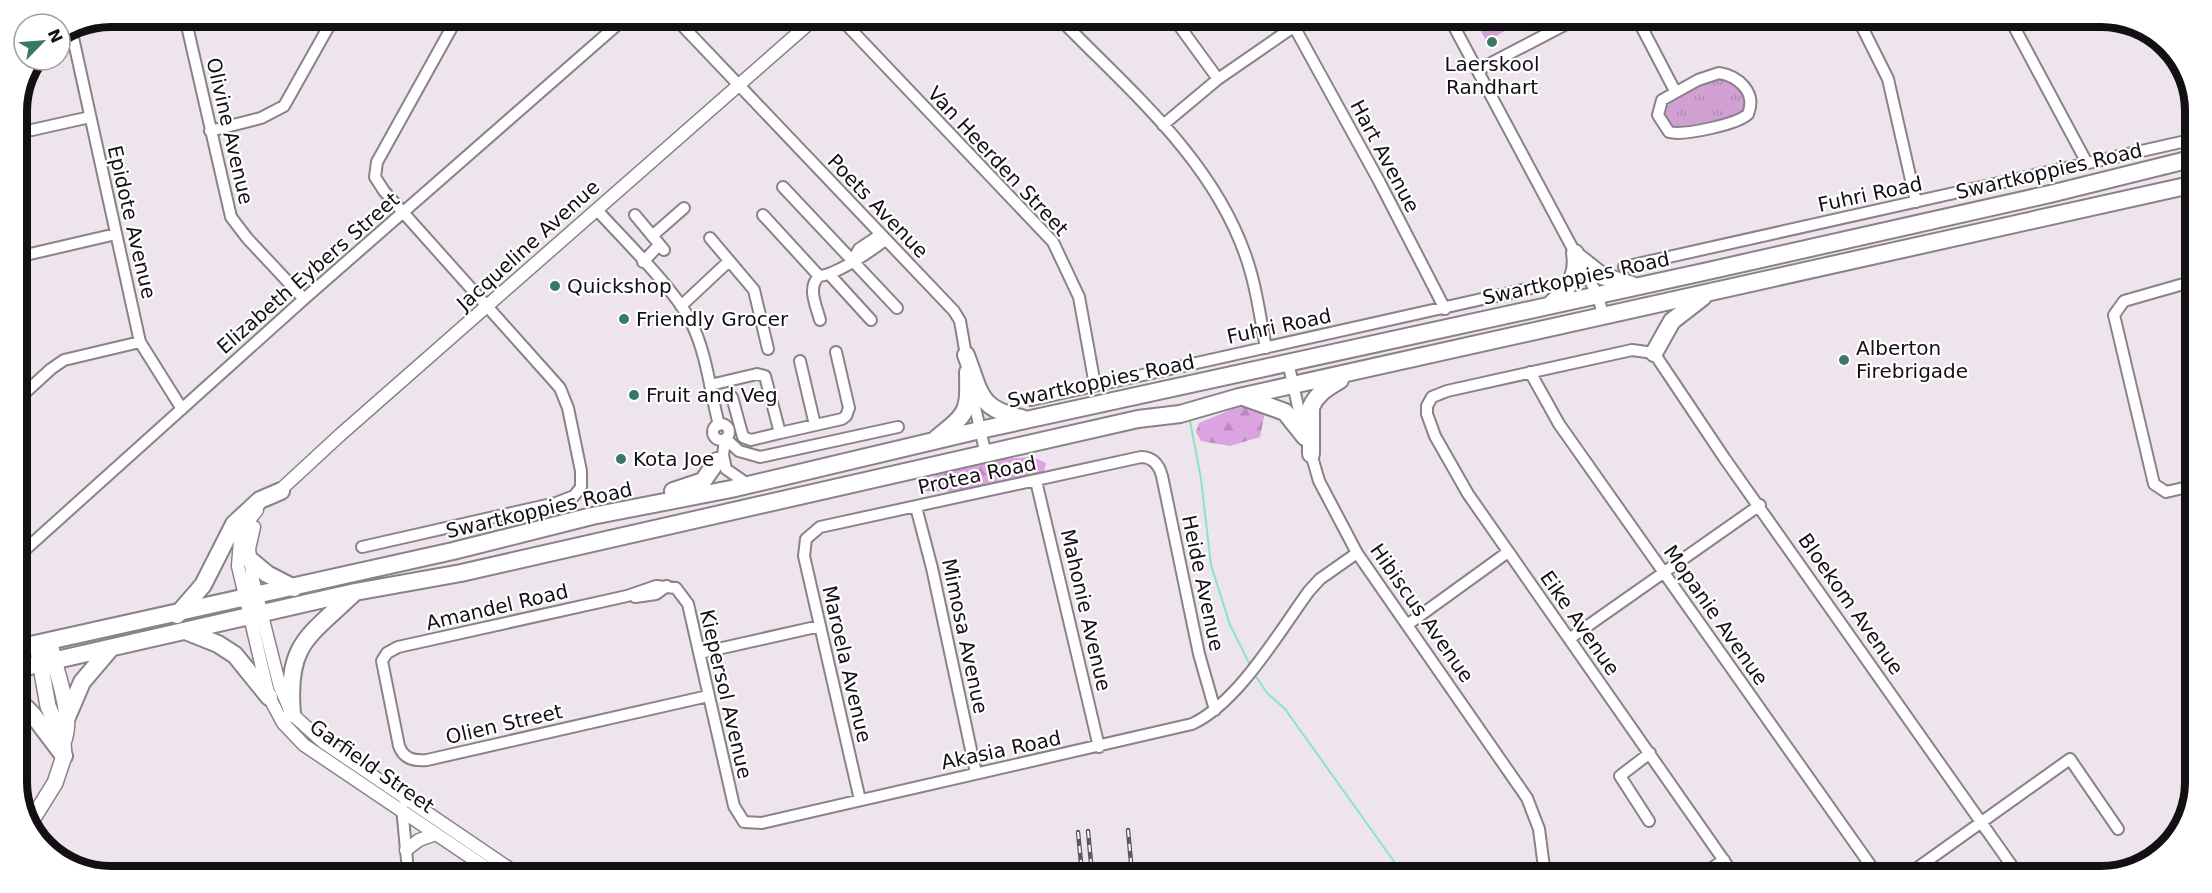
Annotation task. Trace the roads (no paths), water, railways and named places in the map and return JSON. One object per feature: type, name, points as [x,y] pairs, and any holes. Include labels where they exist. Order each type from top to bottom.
[{"type":"main road","name":"Swartkoppies Road","points":[[27,646],[294,588],[592,516],[731,489],[1028,419],[2050,194],[2185,160]]},
{"type":"main road","points":[[27,667],[189,632],[355,592],[461,573],[1138,419],[1180,414],[1239,397],[1348,375],[1714,290],[2185,186]]},
{"type":"main road","points":[[1577,255],[1602,276],[1636,286]]},
{"type":"main road","points":[[1549,306],[1574,280],[1577,255]]},
{"type":"main road","points":[[1654,353],[1678,314],[1714,290]]},
{"type":"main road","points":[[967,363],[987,405],[1004,414],[1028,419]]},
{"type":"main road","points":[[934,441],[958,421],[968,406],[967,363]]},
{"type":"main road","points":[[1311,454],[1311,407],[1314,400],[1322,391],[1348,375]]},
{"type":"main road","points":[[1239,397],[1281,409],[1305,437]]},
{"type":"main road","points":[[592,516],[696,485],[703,481],[720,458]]},
{"type":"main road","points":[[731,489],[756,496],[796,488],[819,486],[834,488]]},
{"type":"main road","points":[[177,615],[203,585],[234,524],[260,500],[275,495]]},
{"type":"main road","points":[[249,560],[267,574],[294,588]]},
{"type":"main road","points":[[292,714],[291,682],[300,647],[310,632],[355,592]]},
{"type":"main road","points":[[189,632],[218,644],[235,655],[269,697]]},
{"type":"main road","points":[[34,816],[55,783],[67,734],[67,717],[47,663],[43,644]]},
{"type":"main road","points":[[67,717],[82,682],[110,649]]},
{"type":"main road","points":[[47,663],[48,706],[64,750]]},
{"type":"main road","points":[[27,709],[64,750]]},
{"type":"street","name":"Olivine Avenue","points":[[187,27],[231,216],[247,238],[304,299]]},
{"type":"street","points":[[210,131],[261,118],[280,110],[291,97],[329,27]]},
{"type":"street","points":[[362,547],[556,503],[568,499],[579,490],[581,471],[564,396],[553,379],[380,187],[374,173],[381,155],[452,27]]},
{"type":"street","name":"Elizabeth Eybers Street","points":[[27,548],[304,299],[615,27]]},
{"type":"street","name":"Poets Avenue","points":[[683,27],[956,314],[986,455]]},
{"type":"street","name":"Jacqueline Avenue","points":[[256,616],[251,597],[238,567],[240,540],[253,515],[340,435],[805,27]]},
{"type":"street","name":"Van Heerden Street","points":[[849,27],[1053,243],[1078,297],[1095,385]]},
{"type":"street","points":[[1068,27],[1163,125],[1205,174],[1240,243],[1250,271],[1266,348]]},
{"type":"street","points":[[1180,27],[1218,79]]},
{"type":"street","points":[[1163,125],[1218,79],[1288,27]]},
{"type":"street","name":"Hart Avenue","points":[[1298,27],[1445,309]]},
{"type":"street","points":[[1454,27],[1577,255],[1597,294],[1604,317]]},
{"type":"street","points":[[1478,70],[1560,27]]},
{"type":"street","points":[[1642,27],[1675,91]]},
{"type":"street","points":[[1862,27],[1888,79],[1916,202]]},
{"type":"street","points":[[2014,27],[2087,163]]},
{"type":"street","name":"Epidote Avenue","points":[[73,36],[140,342],[182,410]]},
{"type":"street","points":[[1728,74],[1745,87],[1751,107],[1745,117],[1736,122],[1675,134],[1664,126],[1658,115],[1662,100],[1675,91],[1710,75],[1728,74]]},
{"type":"street","points":[[27,130],[90,117]]},
{"type":"street","name":"Fuhri Road","points":[[1624,267],[2185,141]]},
{"type":"street","points":[[783,187],[897,308]]},
{"type":"street","points":[[652,236],[684,208]]},
{"type":"street","points":[[597,210],[681,306],[697,335],[710,385],[718,425],[713,432],[739,451],[760,457],[770,456],[898,427]]},
{"type":"street","points":[[635,215],[662,247],[643,262]]},
{"type":"street","points":[[763,215],[871,320]]},
{"type":"street","points":[[27,255],[116,234]]},
{"type":"street","points":[[820,320],[813,282],[853,259],[864,256],[883,237]]},
{"type":"street","points":[[710,238],[756,294],[768,349]]},
{"type":"street","points":[[681,306],[729,261]]},
{"type":"street","points":[[2185,284],[2124,301],[2114,315],[2154,484],[2166,492],[2185,488]]},
{"type":"street","name":"Fuhri Road","points":[[1031,400],[1536,287]]},
{"type":"street","points":[[27,391],[64,360],[140,342]]},
{"type":"street","points":[[1530,372],[1632,350],[1654,353]]},
{"type":"street","points":[[732,397],[743,437],[751,440],[842,419],[849,412],[836,352]]},
{"type":"street","name":"Bloekom Avenue","points":[[1654,353],[1725,459],[1760,505],[2012,866]]},
{"type":"street","points":[[800,361],[814,425]]},
{"type":"street","name":"Hibiscus Avenue","points":[[1288,362],[1305,437],[1319,481],[1357,553],[1527,798],[1539,829],[1544,866]]},
{"type":"street","name":"Eike Avenue","points":[[1530,372],[1447,391],[1429,401],[1427,414],[1430,423],[1468,494],[1728,866]]},
{"type":"street","name":"Mopanie Avenue","points":[[1530,372],[1559,424],[1871,866]]},
{"type":"street","points":[[710,385],[757,374],[765,376],[780,433]]},
{"type":"street","points":[[723,439],[718,468],[731,489]]},
{"type":"street","points":[[720,458],[739,451]]},
{"type":"street","name":"Protea Road","points":[[808,536],[820,527],[1141,457],[1156,463]]},
{"type":"street","points":[[720,458],[726,469],[749,484]]},
{"type":"street","name":"Heide Avenue","points":[[1156,463],[1162,476],[1199,654],[1215,710]]},
{"type":"street","name":"Mahonie Avenue","points":[[1036,481],[1099,747]]},
{"type":"street","name":"Jacqueline Avenue","points":[[251,597],[249,560],[252,531],[275,495]]},
{"type":"street","points":[[1569,639],[1760,505]]},
{"type":"street","name":"Mimosa Avenue","points":[[916,507],[932,568],[976,773]]},
{"type":"street","name":"Maroela Avenue","points":[[808,536],[803,548],[804,556],[860,800]]},
{"type":"street","points":[[1407,625],[1508,552]]},
{"type":"street","name":"Akasia Road","points":[[741,819],[750,823],[762,823],[1170,731],[1198,721],[1215,710],[1252,667],[1320,579],[1357,553]]},
{"type":"street","name":"Amandel Road","points":[[382,661],[387,653],[398,647],[627,596],[656,594],[667,586]]},
{"type":"street","name":"Kiepersol Avenue","points":[[667,586],[676,588],[684,596],[700,653],[734,806],[741,819]]},
{"type":"street","points":[[256,616],[280,687],[292,714]]},
{"type":"street","name":"Garfield Street","points":[[256,616],[269,697],[283,723],[304,745],[505,866]]},
{"type":"street","points":[[700,653],[820,626]]},
{"type":"street","name":"Olien Street","points":[[382,661],[399,746],[405,757],[414,760],[427,760],[708,696]]},
{"type":"street","name":"Garfield Street","points":[[292,714],[306,730],[364,770],[436,834],[484,866]]},
{"type":"street","points":[[1649,821],[1620,776],[1650,753]]},
{"type":"street","points":[[1921,866],[2070,759],[2118,829]]},
{"type":"street","points":[[404,804],[408,866]]},
{"type":"street","points":[[406,850],[419,840],[436,834]]},
{"type":"street","points":[[1715,866],[1724,860]]},
{"type":"waterway","points":[[1190,421],[1201,479],[1211,565],[1230,625],[1251,667]]},
{"type":"waterway","points":[[1255,675],[1267,693],[1285,709],[1397,866]]},
{"type":"railway","points":[[1128,830],[1131,866]]},
{"type":"railway","points":[[1088,831],[1091,866]]},
{"type":"railway","points":[[1078,832],[1081,866]]},
{"type":"place","name":"Laerskool Randhart","points":[[1492,42]]},
{"type":"place","name":"Quickshop","points":[[555,286]]},
{"type":"place","name":"Friendly Grocer","points":[[624,319]]},
{"type":"place","name":"Alberton Firebrigade","points":[[1844,360]]},
{"type":"place","name":"Fruit and Veg","points":[[634,395]]},
{"type":"place","name":"Kota Joe","points":[[621,459]]}]
